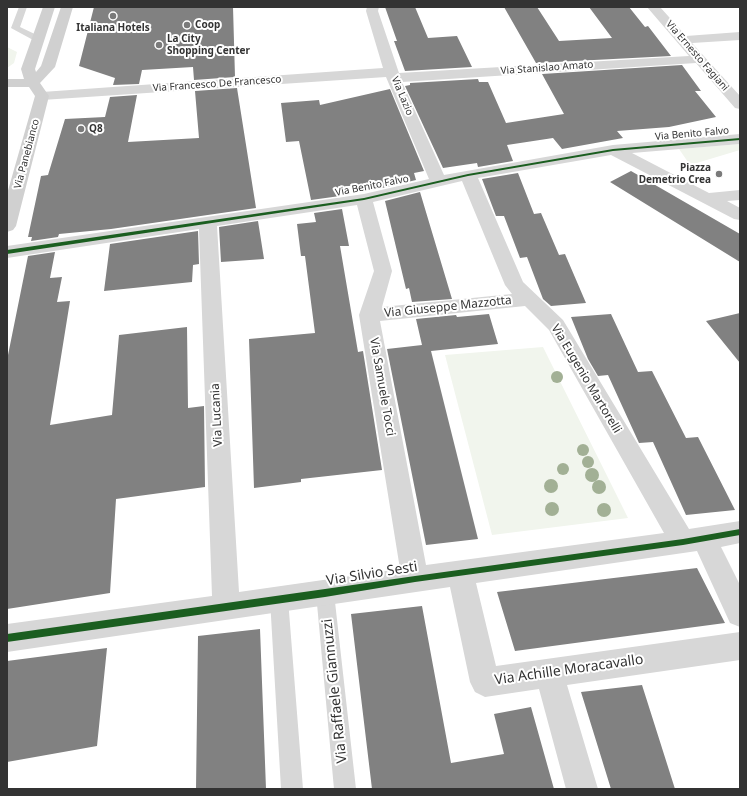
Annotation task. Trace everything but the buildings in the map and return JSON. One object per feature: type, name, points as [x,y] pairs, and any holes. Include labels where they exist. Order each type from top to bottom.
[{"type":"street","name":"Via Panebianco","points":[[38,89],[28,69],[49,7]]},
{"type":"street","name":"Via Panebianco","points":[[7,226],[38,89],[48,67],[67,7]]},
{"type":"street","name":"Via Lazio","points":[[373,7],[372,11],[393,75],[439,182]]},
{"type":"street","name":"Via Ernesto Fagiani","points":[[653,7],[740,105]]},
{"type":"street","points":[[682,40],[740,36]]},
{"type":"street","name":"Via Stanislao Amato","points":[[393,75],[699,59]]},
{"type":"street","name":"Via Francesco De Francesco","points":[[38,89],[354,72],[393,75]]},
{"type":"street","points":[[7,83],[38,89]]},
{"type":"street","name":"Via Benito Falvo","points":[[614,150],[642,139],[740,130]]},
{"type":"street","name":"Via Benito Falvo","points":[[7,252],[364,199],[468,175],[614,150],[740,139]]},
{"type":"street","points":[[614,150],[740,215]]},
{"type":"street","name":"Via Eugenio Martorelli","points":[[468,175],[515,285],[556,326],[740,614]]},
{"type":"street","points":[[707,198],[740,195]]},
{"type":"street","name":"Via Samuele Tocci","points":[[364,199],[383,270],[369,315],[415,579]]},
{"type":"street","name":"Via Lucania","points":[[208,222],[226,607]]},
{"type":"street","name":"Via Giuseppe Mazzotta","points":[[369,315],[528,299]]},
{"type":"street","name":"Via Silvio Sesti","points":[[7,638],[740,532]]},
{"type":"street","name":"Via Achille Moracavallo","points":[[460,572],[485,682],[740,646]]},
{"type":"street","points":[[549,673],[582,789]]},
{"type":"lane","points":[[23,7],[15,28],[38,39]]},
{"type":"lane","name":"Via Raffaele Giannuzzi","points":[[325,593],[345,789]]},
{"type":"lane","points":[[279,599],[292,789]]},
{"type":"shaded area","points":[[7,47],[17,52],[14,63],[7,68]]},
{"type":"shaded area","points":[[740,144],[740,150],[690,165],[679,149]]},
{"type":"shaded area","points":[[543,347],[628,518],[492,535],[445,355]]},
{"type":"cycle path","points":[[7,252],[364,199],[468,175],[613,150],[740,139]]},
{"type":"cycle path","points":[[7,638],[683,542],[740,532]]},
{"type":"place","name":"Italiana Hotels","points":[[113,16]]},
{"type":"place","name":"Coop","points":[[187,25]]},
{"type":"place","name":"La City Shopping Center","points":[[159,45]]},
{"type":"place","name":"Q8","points":[[81,129]]},
{"type":"place","name":"Piazza Demetrio Crea","points":[[719,174]]}]
